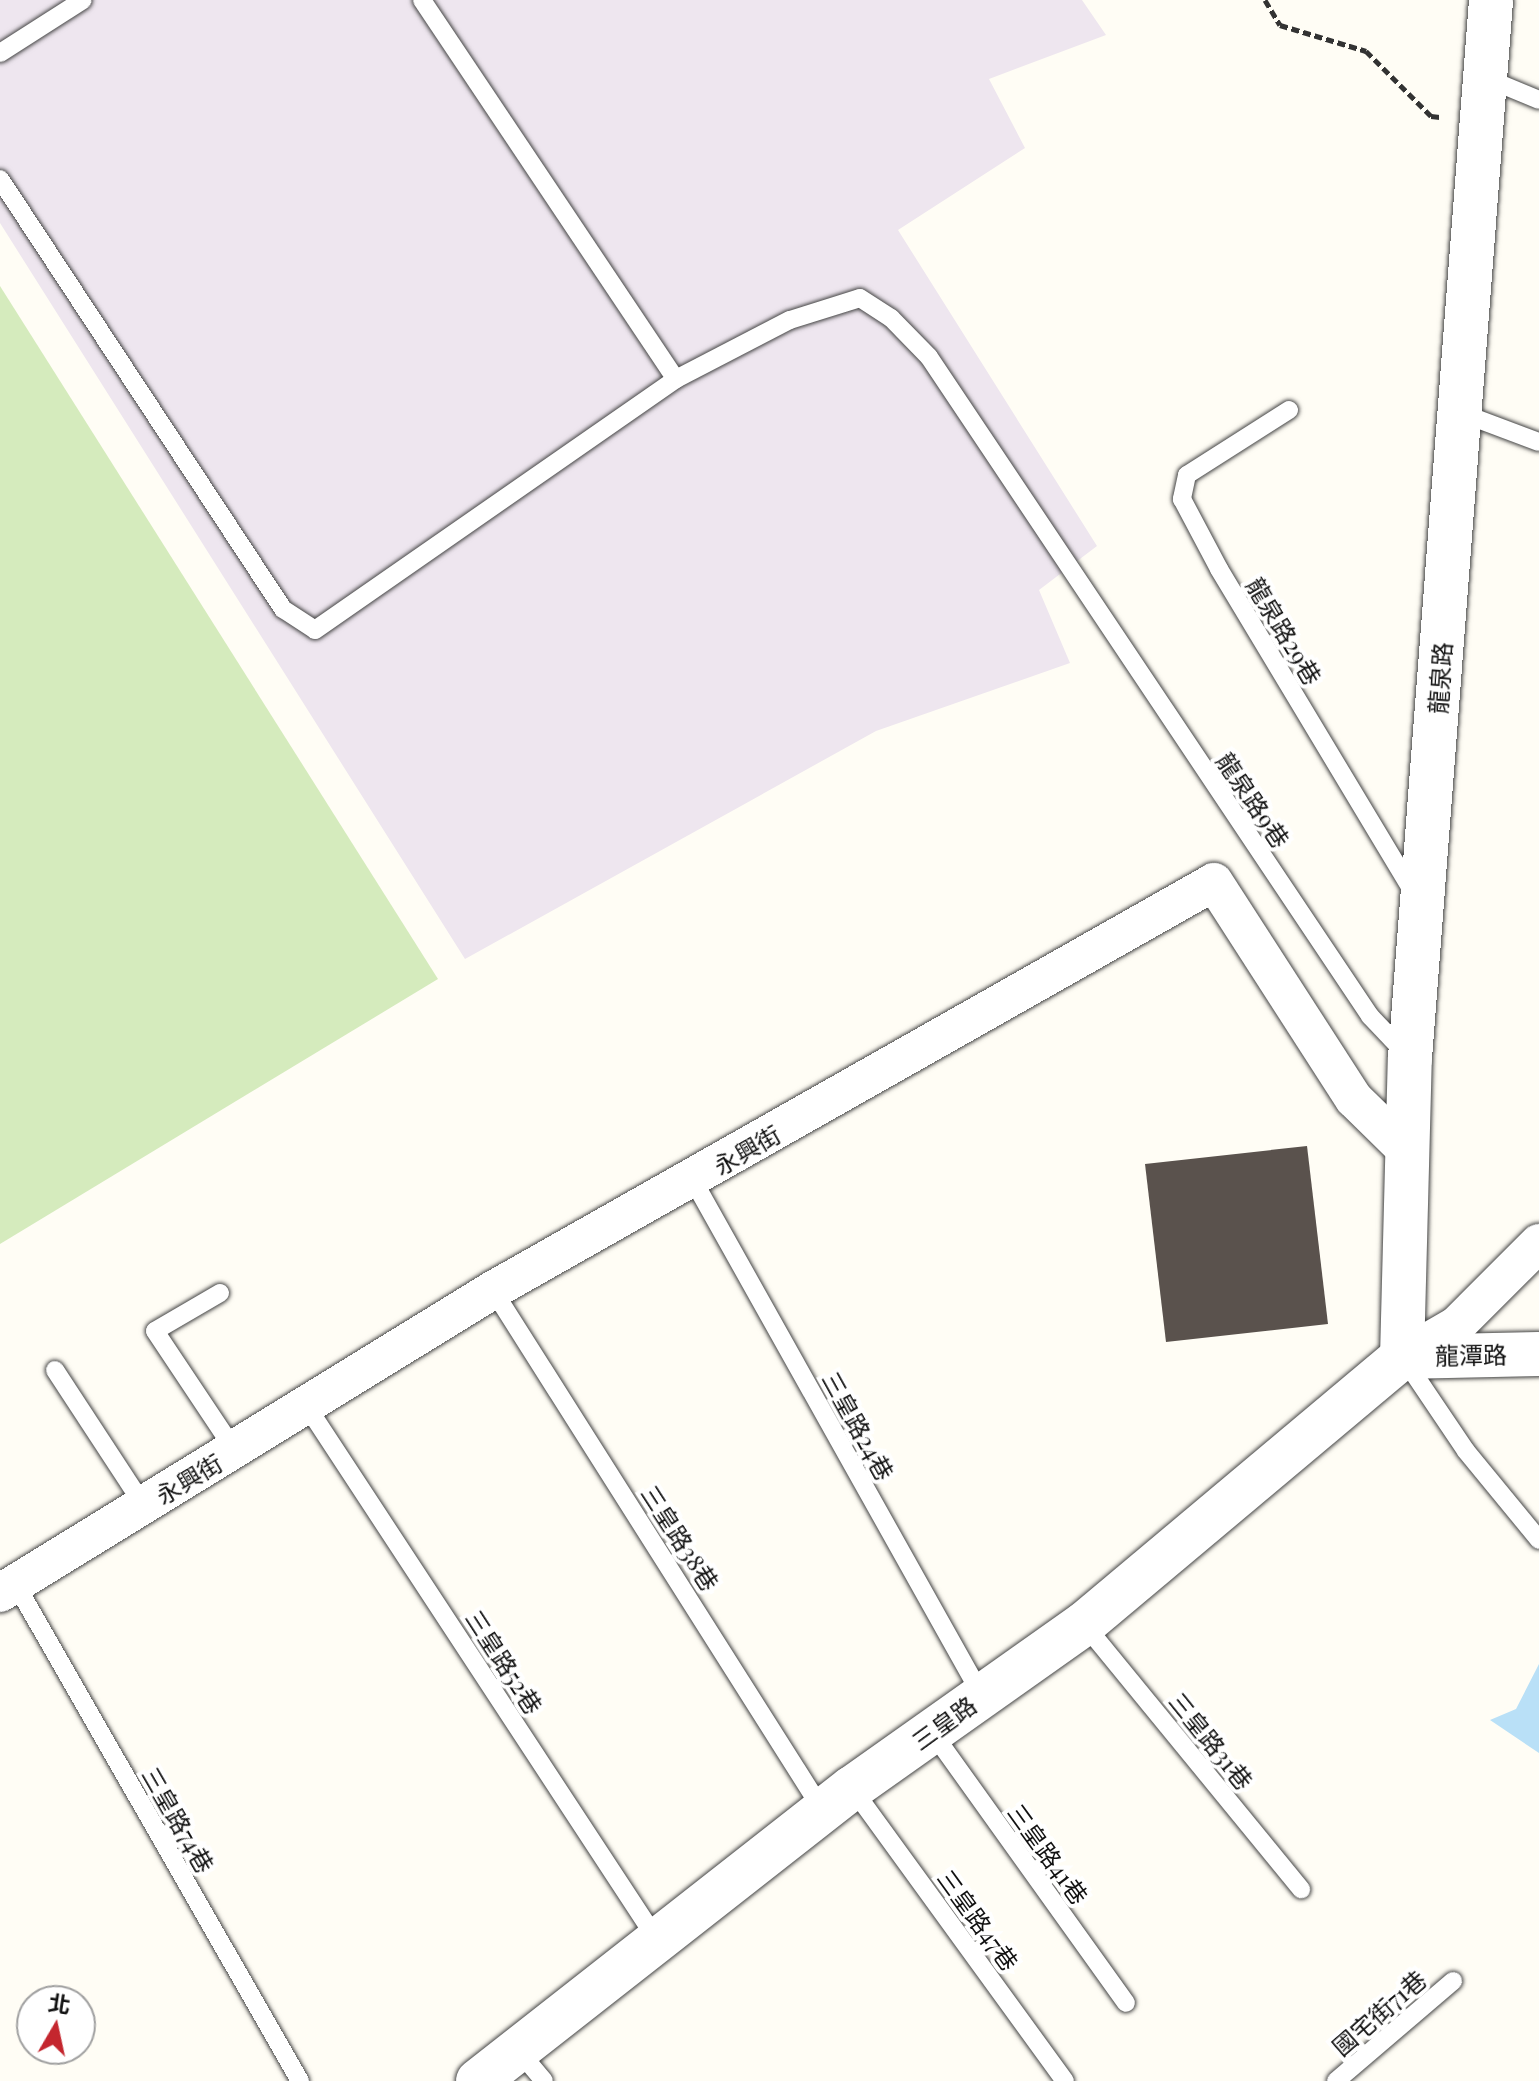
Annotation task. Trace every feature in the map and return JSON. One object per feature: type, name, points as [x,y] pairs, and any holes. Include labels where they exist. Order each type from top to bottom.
[{"type":"street","name":"龍泉路","points":[[1402,1357],[1405,1149],[1410,1058],[1424,910],[1491,0]]},
{"type":"street","name":"永興街","points":[[7,1588],[308,1408],[493,1290],[693,1180],[1214,882],[1354,1099],[1405,1149]]},
{"type":"street","points":[[1402,1357],[1457,1325],[1539,1243]]},
{"type":"street","name":"龍潭路","points":[[1402,1357],[1539,1354]]},
{"type":"street","name":"三皇路","points":[[478,2081],[531,2066],[659,1942],[838,1801],[1084,1624],[1402,1357]]},
{"type":"lane","points":[[0,53],[83,0]]},
{"type":"lane","points":[[0,179],[283,609],[315,630],[676,379],[422,0]]},
{"type":"lane","points":[[1485,77],[1539,100]]},
{"type":"lane","name":"龍泉路9巷","points":[[676,379],[790,320],[860,298],[891,318],[929,357],[1370,1016],[1410,1058]]},
{"type":"lane","name":"龍泉路29巷","points":[[1289,410],[1187,475],[1182,499],[1424,910]]},
{"type":"lane","points":[[1459,412],[1539,442]]},
{"type":"lane","name":"三皇路24巷","points":[[693,1180],[982,1696]]},
{"type":"lane","name":"三皇路38巷","points":[[493,1290],[838,1801]]},
{"type":"lane","points":[[220,1293],[155,1331],[235,1451]]},
{"type":"lane","points":[[1402,1357],[1466,1451],[1539,1540]]},
{"type":"lane","points":[[55,1370],[144,1506]]},
{"type":"lane","name":"三皇路52巷","points":[[308,1408],[659,1942]]},
{"type":"lane","name":"三皇路74巷","points":[[7,1588],[300,2081]]},
{"type":"lane","name":"三皇路31巷","points":[[1084,1624],[1301,1889]]},
{"type":"lane","name":"三皇路41巷","points":[[932,1732],[1126,2003]]},
{"type":"lane","name":"三皇路47巷","points":[[838,1801],[1065,2081]]},
{"type":"lane","name":"國宅街71巷","points":[[1336,2081],[1453,1981]]},
{"type":"path","points":[[1265,0],[1280,25],[1366,51],[1431,116],[1481,123]]},
{"type":"shaded area","points":[[0,0],[1082,0],[1106,35],[989,79],[1025,148],[898,230],[1097,546],[1039,590],[1070,663],[876,731],[465,959],[0,223]]},
{"type":"green space","points":[[0,286],[438,979],[0,1244]]},
{"type":"water","points":[[1539,1664],[1539,1753],[1490,1720],[1516,1709]]},
{"type":"building","points":[[1307,1146],[1328,1324],[1166,1342],[1145,1164]]}]
